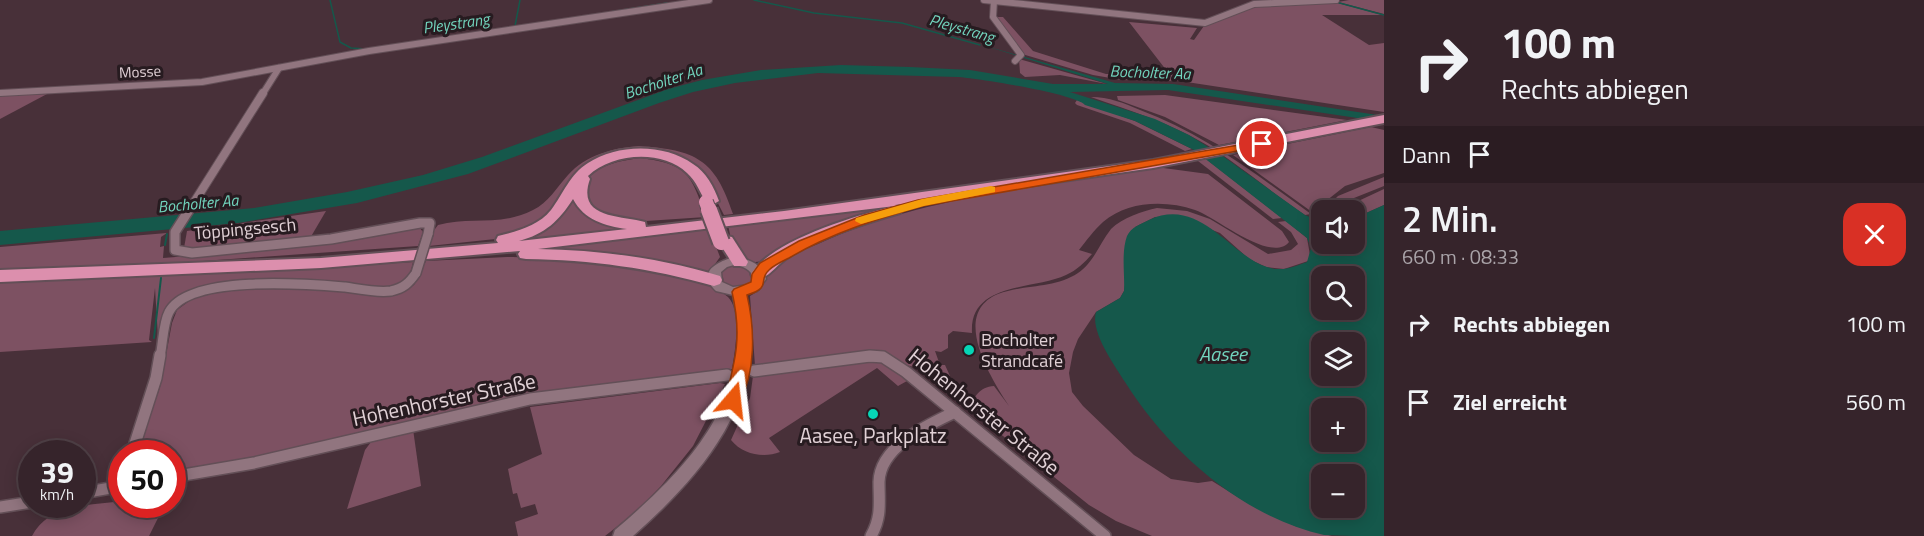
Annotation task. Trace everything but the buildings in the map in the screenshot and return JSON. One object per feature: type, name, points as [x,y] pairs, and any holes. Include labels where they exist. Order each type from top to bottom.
[{"type":"highway","points":[[759,274],[765,266],[803,244],[868,218],[922,203],[1260,142],[1384,117]]},
{"type":"highway","points":[[405,252],[486,243],[527,234],[555,214],[585,172],[594,164],[620,155],[651,154],[680,161],[699,177],[723,242],[723,264]]},
{"type":"highway","points":[[705,221],[634,225],[616,223],[590,212],[581,203],[578,188],[583,178],[600,165],[640,156],[667,160],[687,171],[696,179],[709,202]]},
{"type":"highway","points":[[0,274],[142,268],[520,243],[935,192],[1150,162]]},
{"type":"highway","points":[[0,274],[212,269],[432,254],[784,216],[1014,185]]},
{"type":"highway","points":[[723,242],[740,262]]},
{"type":"highway","points":[[432,254],[569,256],[663,267],[714,280]]},
{"type":"main road","points":[[740,262],[752,266],[759,274],[758,284],[739,292],[726,290],[714,280],[715,271],[723,264],[740,262]]},
{"type":"main road","points":[[621,536],[685,477],[723,422],[737,388],[745,354],[744,311],[739,292]]},
{"type":"street","points":[[279,68],[369,51],[709,0]]},
{"type":"street","points":[[984,0],[1205,23],[1254,4]]},
{"type":"street","points":[[1239,1],[1254,4],[1336,0]]},
{"type":"street","points":[[994,1],[993,17],[1018,58]]},
{"type":"street","name":"Mosse","points":[[0,93],[202,82],[279,68]]},
{"type":"street","name":"Töppingsesch","points":[[136,440],[156,378],[169,312],[178,302],[205,289],[230,285],[315,285],[396,290],[408,285],[416,273],[430,223],[331,239],[182,253],[175,250],[175,232],[279,68]]},
{"type":"street","name":"Hohenhorster Straße","points":[[754,371],[870,356],[883,357],[906,372],[1105,536]]},
{"type":"street","name":"Hohenhorster Straße","points":[[186,474],[265,460],[530,399],[727,375]]},
{"type":"street","points":[[871,536],[880,515],[882,502],[880,471],[885,458],[942,418],[955,412]]},
{"type":"street","points":[[0,507],[18,504]]},
{"type":"shaded area","points":[[1384,0],[1384,14],[1338,2]]},
{"type":"shaded area","points":[[1334,2],[1382,15],[1322,15],[1369,45],[1384,43],[1384,112],[1180,81],[1122,80],[1093,75],[1022,54],[995,17],[1003,17],[1033,51],[1106,74],[1170,75],[1129,22],[1197,28],[1190,39],[1194,40],[1206,23],[1217,22],[1250,6]]},
{"type":"shaded area","points":[[1019,59],[1107,84],[1060,75],[1025,77],[1020,73]]},
{"type":"shaded area","points":[[47,94],[0,119],[0,96]]},
{"type":"shaded area","points":[[1165,95],[1347,120],[1219,145],[1165,117],[1118,100],[1117,96]]},
{"type":"shaded area","points":[[1091,97],[1122,103],[1186,131],[1229,156],[1311,214],[1305,215],[1207,145],[1150,118]]},
{"type":"shaded area","points":[[1077,100],[1135,121],[1192,149],[1185,151],[1130,123],[1077,105],[1075,103]]},
{"type":"shaded area","points":[[1371,127],[1384,130],[1384,173],[1345,186],[1327,200],[1311,200],[1311,211],[1233,155]]},
{"type":"shaded area","points":[[639,146],[675,151],[701,161],[719,181],[733,214],[724,215],[709,186],[668,155],[601,159],[548,217],[505,238],[429,246],[434,234],[432,233],[438,225],[450,222],[497,220],[521,215],[543,203],[583,162],[610,151]]},
{"type":"shaded area","points":[[640,158],[668,164],[685,174],[696,190],[706,217],[631,222],[611,220],[587,206],[582,184],[594,172],[608,165]]},
{"type":"shaded area","points":[[1206,159],[1282,218],[1273,219],[1198,161]]},
{"type":"shaded area","points":[[1156,167],[1208,174],[1282,231],[1289,242],[1281,247],[1270,247],[1257,243],[1204,214],[1183,207],[1159,204],[1135,206],[1113,215],[1096,228],[1079,250],[1092,254],[1074,271],[1053,280],[1006,290],[992,296],[981,305],[974,316],[972,333],[953,331],[948,335],[948,348],[941,352],[935,351],[940,365],[945,365],[950,376],[948,381],[938,374],[934,378],[921,365],[919,368],[905,365],[873,351],[755,366],[750,296],[760,290],[770,269],[789,256],[858,228],[941,204],[1027,187]]},
{"type":"shaded area","points":[[1384,177],[1384,186],[1349,200],[1334,200],[1338,196]]},
{"type":"shaded area","points":[[1384,189],[1384,205],[1365,214],[1365,200],[1360,200]]},
{"type":"shaded area","points":[[573,191],[578,203],[636,228],[499,243],[522,237]]},
{"type":"shaded area","points":[[916,202],[831,229],[756,262],[751,262],[739,254],[733,246],[728,225]]},
{"type":"shaded area","points":[[1157,208],[1187,211],[1210,219],[1268,254],[1291,250],[1298,244],[1291,232],[1278,222],[1286,221],[1307,238],[1310,255],[1308,261],[1284,269],[1266,267],[1249,259],[1220,233],[1176,216],[1155,217],[1135,227],[1124,291],[1120,298],[1096,312],[1078,339],[1073,352],[1069,373],[1072,392],[1083,406],[1134,455],[1171,479],[1198,483],[1212,481],[1246,502],[1295,526],[1332,536],[1152,536],[1116,521],[1089,505],[968,408],[981,390],[994,386],[1009,406],[993,380],[979,347],[976,331],[977,316],[984,303],[1008,291],[1059,282],[1069,278],[1089,263],[1116,225],[1145,211]]},
{"type":"shaded area","points":[[326,211],[309,240],[189,250],[184,248],[187,231]]},
{"type":"shaded area","points":[[419,227],[423,232],[418,246],[160,264],[0,269],[0,247],[167,233],[161,237],[160,247],[164,246],[163,258],[291,246]]},
{"type":"shaded area","points":[[709,228],[720,257],[708,274],[539,251],[509,251],[509,249]]},
{"type":"shaded area","points":[[507,257],[557,259],[656,271],[711,286],[728,297],[735,312],[735,352],[732,369],[655,379],[186,470],[186,440],[142,440],[160,387],[172,323],[177,310],[196,296],[226,289],[288,287],[395,294],[414,285],[426,261]]},
{"type":"shaded area","points":[[413,262],[409,279],[389,289],[230,282],[212,284],[191,291],[165,312],[158,337],[155,288],[149,340],[152,342],[0,352],[0,280],[243,273]]},
{"type":"shaded area","points":[[730,266],[743,267],[752,271],[754,278],[751,284],[734,289],[720,281],[719,273]]},
{"type":"shaded area","points":[[873,361],[888,365],[907,381],[898,386],[877,368],[769,438],[780,452],[767,455],[754,454],[741,449],[731,440],[750,398],[753,376]]},
{"type":"shaded area","points":[[725,384],[693,446],[661,486],[638,510],[605,536],[518,536],[515,522],[538,514],[535,504],[521,508],[517,493],[513,494],[508,469],[542,454],[530,407]]},
{"type":"shaded area","points":[[413,429],[421,486],[347,509],[365,450],[374,438]]},
{"type":"shaded area","points":[[108,503],[108,518],[158,518],[149,536],[32,536],[39,525],[48,518],[96,518],[96,504]]},
{"type":"water","name":"Aasee","points":[[979,44],[1115,83],[1173,84],[1384,116],[1384,122],[1168,90],[1070,92],[1155,119],[1189,135],[1224,157],[1311,218],[1311,248],[1307,238],[1194,150],[1135,121],[1064,96],[1004,83],[957,77],[818,73],[735,83],[693,92],[468,174],[357,203],[238,223],[0,245],[0,231],[254,208],[347,192],[423,175],[482,157],[668,89],[702,80],[761,70],[841,65],[910,67],[970,70],[1053,84],[1108,84]]},
{"type":"water","name":"Aasee","points":[[1384,205],[1384,536],[1324,535],[1294,526],[1237,497],[1210,478],[1163,432],[1143,408],[1115,367],[1104,348],[1097,329],[1096,312],[1120,298],[1124,291],[1124,256],[1127,236],[1134,228],[1149,220],[1167,215],[1184,216],[1199,221],[1253,261],[1267,267],[1283,269],[1307,262],[1311,248],[1311,254],[1365,254],[1365,214]]},
{"type":"waterway","name":"Pleystrang","points":[[330,0],[340,42],[351,48],[367,49]]},
{"type":"waterway","points":[[515,26],[520,0]]},
{"type":"waterway","name":"Pleystrang","points":[[754,0],[814,13],[902,23],[980,45]]},
{"type":"waterway","points":[[1336,2],[1384,15]]},
{"type":"waterway","name":"Pleystrang","points":[[610,12],[667,3]]},
{"type":"waterway","points":[[165,245],[167,234]]},
{"type":"waterway","points":[[154,338],[161,278]]},
{"type":"slow traffic","points":[[861,221],[922,203],[991,190]]},
{"type":"place","name":"Bocholter Strandcafé","points":[[969,350]]},
{"type":"place","name":"Aasee, Parkplatz","points":[[873,414]]},
{"type":"route","points":[[733,400],[745,354],[744,311],[739,292],[753,288],[758,284],[759,274],[765,266],[803,244],[868,218],[922,203],[1014,185],[1153,164],[1262,144]]},
{"type":"water label","name":"Bocholter Aa","points":[[1150,72]]},
{"type":"water label","name":"Bocholter Aa","points":[[663,81]]},
{"type":"water label","name":"Bocholter Aa","points":[[198,203]]}]
